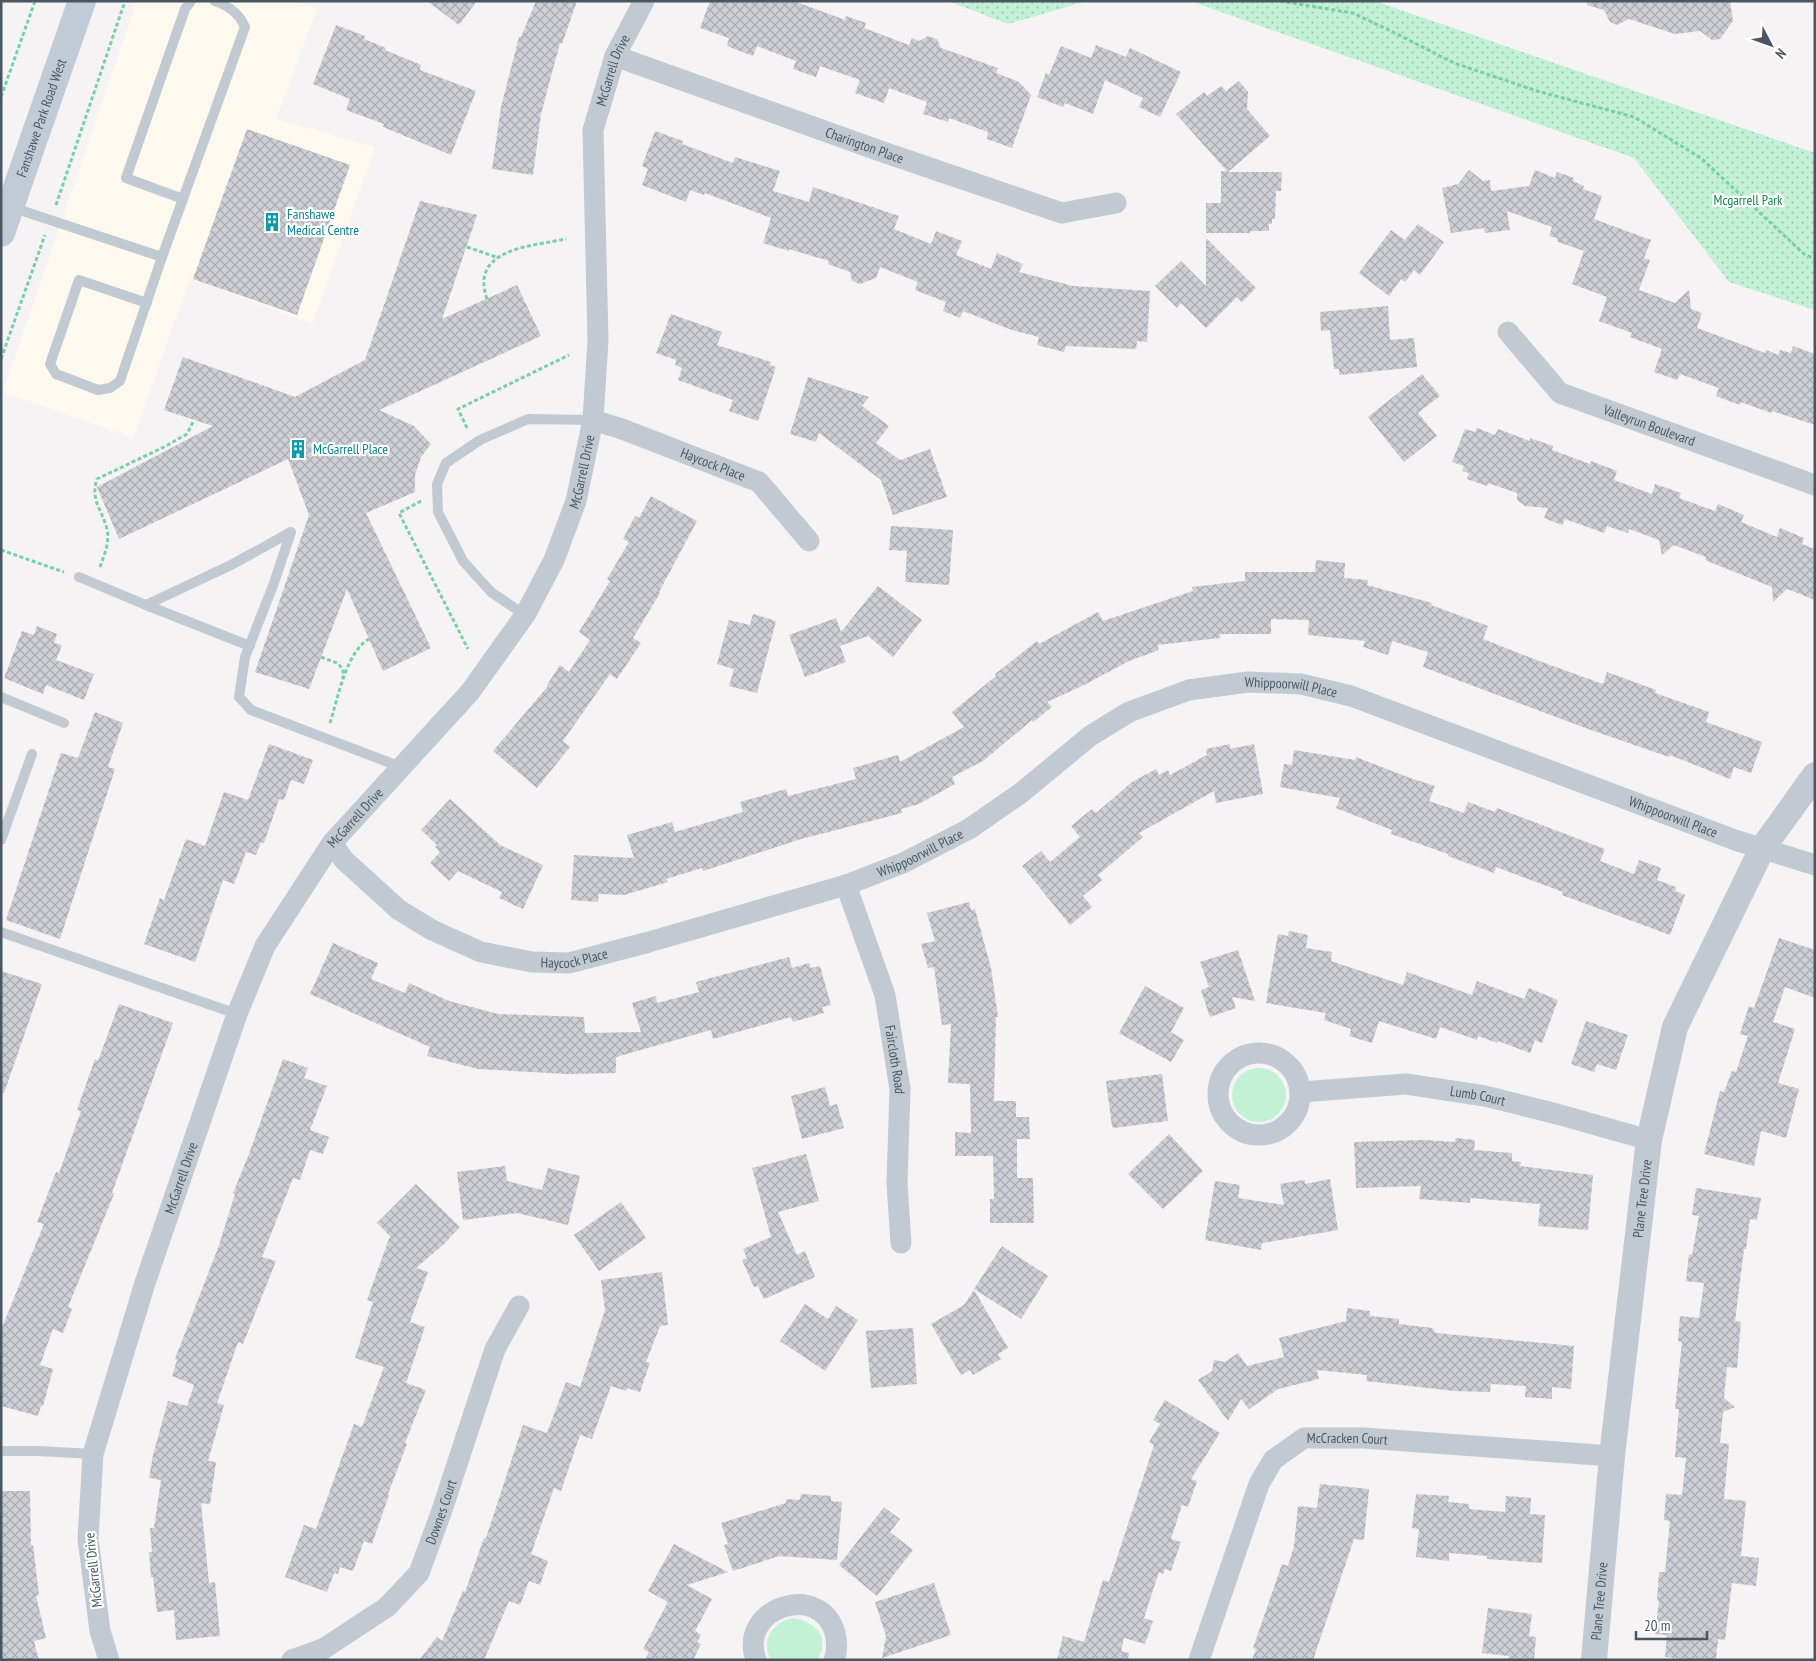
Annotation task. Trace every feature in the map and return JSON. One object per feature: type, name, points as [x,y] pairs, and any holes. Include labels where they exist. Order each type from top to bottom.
[{"type":"main road","name":"Fanshawe Park Road West","points":[[1,233],[6,205],[82,1]]},
{"type":"street","name":"McGarrell Drive","points":[[109,1660],[100,1630],[88,1539],[93,1454],[145,1283],[237,1014],[265,946],[332,843],[470,692],[525,615],[554,560],[576,501],[593,420],[598,340],[593,130],[615,56],[644,1]]},
{"type":"street","name":"Charington Place","points":[[615,56],[882,152],[1062,214],[1116,203]]},
{"type":"street","name":"Valleyrun Boulevard","points":[[1508,332],[1560,393],[1815,485]]},
{"type":"street","name":"Haycock Place","points":[[593,420],[622,429],[759,482],[809,541]]},
{"type":"street","name":"Whippoorwill Place","points":[[846,885],[903,863],[969,829],[1021,793],[1090,736],[1129,712],[1188,690],[1248,682],[1301,684],[1351,696],[1762,849]]},
{"type":"street","name":"Plane Tree Drive","points":[[1594,1660],[1612,1456],[1649,1140],[1675,1027],[1762,849],[1815,775]]},
{"type":"street","name":"Haycock Place","points":[[332,843],[344,860],[399,910],[432,930],[481,952],[532,962],[569,963],[846,885]]},
{"type":"street","points":[[1762,849],[1815,865]]},
{"type":"street","name":"Faircloth Road","points":[[846,885],[885,995],[900,1089],[897,1183],[900,1243]]},
{"type":"street","name":"Lumb Court","points":[[1301,1092],[1406,1084],[1485,1096],[1649,1140]]},
{"type":"street","name":"Downes Court","points":[[292,1660],[323,1649],[388,1607],[419,1573],[441,1513],[495,1349],[518,1306]]},
{"type":"street","name":"McCracken Court","points":[[1199,1660],[1259,1484],[1274,1460],[1304,1438],[1364,1438],[1612,1456]]},
{"type":"street","points":[[756,1660],[754,1643],[757,1630],[764,1618],[775,1610],[788,1605],[802,1604],[815,1609],[826,1617],[834,1629],[837,1642],[834,1660]]},
{"type":"lane","points":[[183,199],[126,178],[185,9],[191,1]]},
{"type":"lane","points":[[147,303],[79,280],[50,364],[56,374],[98,390],[110,388],[120,381],[147,303],[162,257],[245,27],[240,16],[225,5],[215,1]]},
{"type":"lane","points":[[6,205],[162,257]]},
{"type":"lane","points":[[525,615],[491,592],[462,561],[438,512],[437,484],[446,463],[480,440],[528,419],[593,420]]},
{"type":"lane","points":[[146,605],[230,565],[291,532],[274,583],[245,657],[239,696],[251,710],[401,768]]},
{"type":"lane","points":[[79,577],[250,646]]},
{"type":"lane","points":[[1,697],[64,723]]},
{"type":"lane","points":[[1,840],[32,754]]},
{"type":"lane","points":[[1,932],[237,1014]]},
{"type":"lane","points":[[1,1451],[93,1454]]},
{"type":"path","points":[[1,97],[35,1]]},
{"type":"path","points":[[63,183],[125,1]]},
{"type":"path","points":[[1280,1],[1352,13],[1454,63],[1537,92],[1634,117],[1701,158],[1804,254],[1815,259]]},
{"type":"path","points":[[487,299],[483,281],[488,265],[496,257],[512,251],[566,239]]},
{"type":"path","points":[[1,359],[42,243]]},
{"type":"path","points":[[467,247],[496,257]]},
{"type":"path","points":[[94,583],[108,546],[107,528],[96,505],[94,489],[97,479],[187,434],[194,420]]},
{"type":"path","points":[[399,513],[468,649]]},
{"type":"path","points":[[1,550],[79,577]]},
{"type":"path","points":[[326,738],[352,657],[360,644],[369,639]]},
{"type":"path","points":[[321,657],[337,663],[343,668],[343,682]]},
{"type":"shaded area","points":[[137,1],[295,1],[317,9],[276,119],[375,147],[312,324],[190,278],[133,438],[3,392]]},
{"type":"green space","points":[[948,1],[1087,1],[1008,24]]},
{"type":"green space","name":"Mcgarrell Park","points":[[1190,1],[1375,1],[1815,153],[1815,310],[1729,282],[1634,158]]},
{"type":"green space","points":[[1259,1068],[1269,1070],[1278,1076],[1284,1085],[1286,1095],[1284,1105],[1278,1114],[1269,1120],[1259,1122],[1249,1120],[1240,1114],[1234,1105],[1232,1095],[1234,1085],[1240,1076],[1249,1070]]},
{"type":"green space","points":[[792,1618],[807,1622],[814,1626],[818,1632],[823,1644],[817,1660],[771,1660],[767,1646],[770,1633],[779,1624]]},
{"type":"building","points":[[427,1],[477,1],[459,25]]},
{"type":"building","points":[[536,1],[577,1],[562,44],[560,43],[541,114],[533,175],[492,169],[501,107],[519,37],[521,37]]},
{"type":"building","points":[[710,1],[794,1],[845,20],[846,16],[866,23],[864,28],[909,45],[912,38],[919,41],[928,36],[937,39],[941,48],[998,68],[996,73],[1019,82],[1031,95],[1012,148],[987,139],[988,132],[949,118],[948,122],[923,114],[927,102],[889,88],[884,103],[855,93],[860,80],[820,66],[816,77],[793,69],[796,61],[757,46],[753,56],[727,46],[729,38],[700,28]]},
{"type":"building","points":[[1588,1],[1730,1],[1733,21],[1720,39],[1712,40],[1700,31],[1675,34],[1629,19],[1617,25],[1610,22],[1604,10],[1587,5]]},
{"type":"building","points":[[336,25],[365,36],[364,39],[386,48],[385,50],[421,65],[420,70],[476,91],[451,155],[383,127],[384,124],[346,110],[350,99],[313,84]]},
{"type":"building","points":[[1096,45],[1126,57],[1130,48],[1181,72],[1160,117],[1139,107],[1143,98],[1105,80],[1093,114],[1065,103],[1063,107],[1037,97],[1046,73],[1049,75],[1061,46],[1091,58]]},
{"type":"building","points":[[1239,81],[1248,92],[1247,109],[1270,136],[1228,172],[1282,172],[1281,191],[1276,191],[1275,219],[1272,219],[1272,224],[1269,224],[1269,231],[1206,233],[1206,203],[1221,203],[1221,171],[1227,171],[1176,114],[1204,92],[1207,96],[1221,86],[1226,91]]},
{"type":"building","name":"Fanshawe Medical Centre","points":[[247,129],[350,165],[297,315],[193,279]]},
{"type":"building","points":[[655,131],[683,141],[682,144],[733,163],[735,157],[780,171],[773,191],[809,202],[813,187],[899,216],[894,229],[931,244],[936,231],[962,241],[956,255],[991,269],[997,253],[1023,264],[1019,272],[1073,286],[1150,291],[1147,342],[1137,341],[1136,349],[1066,346],[1064,352],[1037,345],[1039,337],[1012,330],[963,311],[960,318],[943,311],[946,302],[915,290],[918,282],[880,267],[876,278],[860,284],[852,281],[850,272],[828,264],[829,261],[763,243],[771,218],[705,193],[704,195],[690,190],[686,202],[642,185],[648,169],[642,166]]},
{"type":"building","points":[[1469,170],[1483,181],[1490,180],[1491,191],[1529,186],[1535,170],[1555,178],[1557,172],[1574,178],[1573,181],[1584,186],[1583,189],[1602,196],[1594,219],[1651,240],[1644,258],[1650,260],[1639,290],[1675,303],[1689,290],[1691,309],[1702,313],[1697,328],[1765,353],[1766,350],[1778,355],[1780,350],[1791,353],[1793,346],[1815,354],[1815,425],[1772,411],[1771,413],[1741,402],[1740,405],[1716,396],[1719,388],[1680,374],[1677,380],[1654,372],[1662,349],[1630,337],[1632,333],[1599,321],[1607,297],[1572,284],[1584,251],[1558,242],[1557,238],[1549,236],[1552,227],[1507,211],[1510,230],[1485,233],[1484,228],[1451,233],[1442,188],[1458,184]]},
{"type":"building","name":"McGarrell Place","points":[[420,201],[477,215],[442,319],[517,285],[541,336],[379,410],[414,426],[431,444],[421,457],[415,475],[415,492],[366,513],[431,648],[383,671],[347,589],[309,689],[255,672],[309,515],[288,459],[119,539],[97,487],[213,426],[164,410],[183,357],[295,397],[365,360]]},
{"type":"building","points":[[1418,224],[1444,242],[1420,275],[1414,270],[1405,282],[1401,279],[1389,296],[1359,273],[1391,230],[1405,240]]},
{"type":"building","points":[[1206,238],[1256,288],[1242,302],[1237,297],[1206,328],[1181,303],[1177,308],[1155,286],[1181,261],[1206,286]]},
{"type":"building","points":[[1388,306],[1390,340],[1414,338],[1417,367],[1339,375],[1339,369],[1334,369],[1330,330],[1321,331],[1320,312]]},
{"type":"building","points":[[671,314],[722,332],[717,345],[771,362],[770,365],[776,367],[758,421],[729,411],[733,400],[678,380],[682,368],[675,365],[676,360],[656,353]]},
{"type":"building","points":[[1422,374],[1440,396],[1418,413],[1437,436],[1404,462],[1368,417]]},
{"type":"building","points":[[808,377],[869,397],[862,406],[889,426],[876,443],[900,460],[930,449],[947,497],[893,515],[881,480],[819,433],[816,442],[790,434]]},
{"type":"building","points":[[1477,428],[1495,435],[1498,429],[1530,441],[1530,438],[1553,446],[1552,450],[1590,464],[1591,461],[1617,471],[1614,480],[1652,494],[1655,484],[1681,493],[1679,498],[1715,511],[1718,504],[1744,515],[1741,522],[1777,537],[1780,528],[1804,538],[1802,544],[1815,549],[1815,600],[1787,589],[1773,602],[1772,587],[1705,560],[1706,557],[1674,545],[1662,555],[1659,540],[1629,529],[1628,533],[1607,526],[1604,533],[1565,519],[1562,525],[1544,518],[1548,508],[1525,506],[1517,500],[1517,493],[1488,483],[1487,486],[1467,479],[1469,473],[1462,471],[1464,466],[1452,462],[1465,429],[1475,432]]},
{"type":"building","points":[[651,496],[697,521],[660,593],[633,638],[641,643],[617,679],[610,674],[563,741],[570,747],[537,788],[493,751],[548,686],[560,665],[569,672],[590,640],[579,632],[610,581],[607,579],[629,542],[623,539],[635,516],[639,518]]},
{"type":"building","points":[[891,526],[953,530],[949,585],[905,582],[907,551],[889,550]]},
{"type":"building","points":[[1316,560],[1345,563],[1344,578],[1368,580],[1367,585],[1432,603],[1431,605],[1488,626],[1483,639],[1539,661],[1603,684],[1607,672],[1656,690],[1655,693],[1709,712],[1706,722],[1762,742],[1751,773],[1734,767],[1730,779],[1670,755],[1669,757],[1591,730],[1423,667],[1428,652],[1392,641],[1388,655],[1363,647],[1365,641],[1308,635],[1309,620],[1271,619],[1271,634],[1220,634],[1220,638],[1157,645],[1159,650],[1129,661],[1047,702],[1052,707],[1033,722],[1032,720],[983,761],[952,777],[955,784],[919,804],[901,809],[902,813],[801,839],[703,871],[702,868],[666,879],[668,882],[624,895],[599,894],[598,902],[571,900],[574,855],[634,858],[627,835],[672,822],[675,832],[743,812],[740,802],[786,789],[788,796],[856,779],[853,768],[898,755],[900,762],[964,727],[952,712],[996,676],[995,674],[1037,641],[1039,644],[1098,612],[1103,621],[1193,591],[1192,587],[1245,581],[1245,572],[1315,572]]},
{"type":"building","points":[[878,586],[922,620],[893,657],[868,636],[840,646],[846,662],[805,677],[789,635],[836,618],[841,632]]},
{"type":"building","points":[[753,614],[776,621],[757,693],[729,686],[734,669],[717,664],[729,620],[750,625]]},
{"type":"building","points":[[37,626],[57,634],[54,643],[62,645],[56,660],[94,674],[84,700],[46,685],[43,694],[4,678],[22,631],[34,635]]},
{"type":"building","points":[[95,712],[123,723],[108,767],[115,769],[60,939],[6,920],[61,753],[78,758]]},
{"type":"building","points":[[269,744],[313,760],[304,784],[291,780],[284,800],[279,799],[264,843],[261,842],[256,855],[246,852],[234,884],[223,880],[195,962],[144,944],[160,898],[164,900],[186,839],[205,846],[224,792],[248,800]]},
{"type":"building","points":[[1230,744],[1230,749],[1254,744],[1263,794],[1216,803],[1214,791],[1139,833],[1143,837],[1098,875],[1102,880],[1083,896],[1092,907],[1070,925],[1022,866],[1041,851],[1050,862],[1080,837],[1071,826],[1092,809],[1096,813],[1132,782],[1156,769],[1159,775],[1168,770],[1170,775],[1207,755],[1206,749]]},
{"type":"building","points":[[1294,750],[1355,760],[1356,757],[1435,786],[1429,801],[1464,813],[1468,802],[1495,812],[1497,808],[1605,849],[1600,861],[1634,874],[1639,860],[1661,868],[1657,880],[1676,887],[1675,891],[1685,895],[1670,935],[1562,895],[1563,892],[1496,867],[1494,873],[1391,834],[1392,830],[1336,808],[1340,798],[1280,787],[1284,764],[1292,765]]},
{"type":"building","points":[[450,799],[500,845],[543,865],[523,909],[499,898],[502,892],[458,871],[449,881],[430,863],[440,852],[435,847],[437,845],[421,830]]},
{"type":"building","points":[[969,902],[971,910],[975,909],[991,968],[998,1017],[996,1017],[994,1101],[1016,1101],[1016,1117],[1029,1117],[1030,1139],[1017,1139],[1017,1178],[1033,1178],[1034,1223],[990,1223],[990,1199],[994,1199],[993,1156],[955,1156],[955,1132],[971,1133],[970,1084],[948,1083],[951,1024],[942,1025],[934,967],[928,968],[921,944],[935,941],[927,913]]},
{"type":"building","points":[[1289,931],[1308,935],[1306,948],[1332,952],[1331,961],[1403,985],[1407,972],[1472,995],[1477,981],[1524,999],[1529,988],[1558,1000],[1542,1043],[1535,1040],[1530,1053],[1498,1041],[1497,1043],[1478,1036],[1477,1040],[1440,1027],[1436,1039],[1379,1021],[1372,1043],[1349,1036],[1351,1029],[1324,1020],[1326,1013],[1266,1003],[1278,934],[1288,936]]},
{"type":"building","points":[[1779,938],[1815,950],[1815,998],[1785,987],[1773,1022],[1795,1029],[1778,1083],[1799,1089],[1786,1138],[1761,1131],[1754,1166],[1704,1154],[1720,1091],[1724,1092],[1732,1071],[1736,1072],[1748,1036],[1740,1034],[1749,1006],[1754,1008]]},
{"type":"building","points":[[333,943],[378,963],[371,979],[405,993],[409,983],[449,1001],[498,1014],[584,1017],[585,1033],[641,1032],[632,1003],[656,996],[657,1003],[699,992],[696,982],[789,957],[792,968],[809,963],[811,968],[820,966],[831,1005],[822,1007],[824,1013],[793,1022],[791,1017],[713,1039],[711,1030],[616,1057],[616,1073],[567,1074],[478,1069],[427,1056],[430,1047],[310,994]]},
{"type":"building","points":[[1238,950],[1255,1001],[1232,997],[1236,1008],[1210,1017],[1201,990],[1209,987],[1200,962]]},
{"type":"building","points":[[1,971],[42,984],[4,1093],[1,1092]]},
{"type":"building","points":[[1145,986],[1184,1008],[1171,1032],[1184,1040],[1171,1062],[1119,1033]]},
{"type":"building","points":[[119,1004],[173,1023],[112,1193],[114,1194],[68,1307],[72,1309],[63,1333],[53,1329],[40,1365],[53,1369],[43,1406],[41,1406],[38,1416],[1,1406],[1,1330],[44,1224],[37,1222],[56,1172],[59,1173],[81,1111],[77,1110],[95,1059],[98,1061]]},
{"type":"building","points":[[1586,1021],[1628,1035],[1616,1070],[1597,1064],[1594,1072],[1571,1064]]},
{"type":"building","points":[[283,1059],[308,1068],[304,1078],[327,1086],[310,1130],[329,1137],[323,1154],[310,1150],[300,1180],[293,1178],[262,1257],[276,1261],[243,1344],[238,1342],[217,1403],[224,1405],[208,1461],[216,1462],[210,1504],[201,1503],[209,1583],[215,1582],[220,1636],[176,1640],[174,1610],[157,1612],[153,1577],[151,1577],[149,1552],[152,1552],[150,1528],[154,1528],[161,1480],[149,1478],[153,1455],[168,1401],[187,1406],[194,1385],[172,1376],[177,1360],[175,1359],[218,1248],[235,1194],[233,1193]]},
{"type":"building","points":[[1162,1074],[1168,1121],[1114,1128],[1112,1126],[1106,1081]]},
{"type":"building","points":[[825,1087],[830,1106],[837,1104],[844,1128],[802,1139],[791,1096]]},
{"type":"building","points":[[1169,1134],[1203,1171],[1163,1209],[1128,1174]]},
{"type":"building","points":[[1456,1138],[1475,1140],[1474,1150],[1512,1153],[1512,1161],[1521,1162],[1520,1166],[1593,1175],[1588,1230],[1538,1226],[1540,1204],[1470,1198],[1470,1203],[1419,1199],[1421,1186],[1356,1188],[1354,1142],[1424,1140],[1455,1142]]},
{"type":"building","points":[[806,1154],[819,1201],[778,1212],[797,1255],[805,1251],[815,1277],[764,1299],[758,1286],[754,1287],[742,1260],[747,1258],[743,1249],[771,1237],[752,1168]]},
{"type":"building","points":[[505,1166],[507,1181],[542,1190],[548,1168],[580,1176],[568,1225],[517,1213],[463,1220],[457,1172]]},
{"type":"building","points":[[1330,1179],[1338,1230],[1262,1243],[1261,1250],[1205,1240],[1215,1181],[1240,1185],[1238,1198],[1284,1205],[1280,1184],[1305,1180],[1305,1184]]},
{"type":"building","points":[[416,1184],[460,1227],[444,1244],[416,1268],[428,1272],[410,1322],[425,1327],[406,1383],[426,1390],[405,1443],[407,1444],[372,1544],[364,1541],[353,1571],[340,1567],[338,1574],[334,1573],[327,1592],[285,1577],[304,1525],[316,1529],[354,1424],[362,1427],[384,1367],[355,1358],[373,1302],[367,1300],[390,1236],[377,1223]]},
{"type":"building","points":[[1696,1188],[1761,1198],[1757,1220],[1750,1219],[1746,1249],[1744,1249],[1735,1321],[1741,1322],[1737,1368],[1727,1367],[1724,1398],[1735,1407],[1723,1412],[1720,1443],[1729,1444],[1724,1499],[1746,1501],[1741,1556],[1759,1558],[1756,1586],[1732,1583],[1725,1640],[1718,1639],[1716,1660],[1665,1657],[1667,1635],[1655,1634],[1659,1601],[1657,1600],[1659,1572],[1665,1572],[1670,1521],[1664,1520],[1666,1494],[1682,1495],[1686,1458],[1675,1457],[1679,1409],[1675,1409],[1682,1342],[1678,1341],[1680,1316],[1699,1318],[1704,1283],[1686,1281],[1689,1254],[1692,1255],[1699,1216],[1692,1215]]},
{"type":"building","points":[[621,1202],[646,1238],[599,1271],[574,1235]]},
{"type":"building","points":[[1002,1246],[1048,1276],[1021,1319],[974,1289]]},
{"type":"building","points":[[662,1272],[668,1325],[660,1326],[646,1362],[650,1363],[640,1392],[627,1388],[626,1391],[611,1386],[592,1439],[580,1435],[561,1491],[554,1488],[531,1554],[548,1561],[540,1585],[529,1581],[520,1605],[509,1601],[484,1660],[419,1660],[437,1637],[442,1641],[463,1591],[465,1592],[484,1538],[486,1538],[523,1425],[547,1433],[566,1382],[580,1387],[605,1310],[601,1280]]},
{"type":"building","points":[[974,1290],[1008,1348],[998,1354],[1001,1359],[973,1375],[970,1370],[961,1375],[931,1324],[964,1305]]},
{"type":"building","points":[[805,1304],[828,1319],[836,1306],[858,1320],[825,1371],[780,1341]]},
{"type":"building","points":[[1347,1308],[1370,1311],[1370,1316],[1399,1319],[1399,1324],[1432,1328],[1436,1333],[1574,1346],[1571,1389],[1552,1387],[1552,1399],[1525,1397],[1526,1386],[1491,1384],[1490,1392],[1454,1391],[1366,1381],[1367,1375],[1317,1370],[1319,1379],[1278,1389],[1249,1409],[1241,1399],[1228,1421],[1198,1380],[1212,1371],[1214,1360],[1225,1362],[1238,1353],[1247,1366],[1284,1357],[1279,1338],[1346,1321]]},
{"type":"building","points":[[913,1328],[917,1384],[871,1388],[866,1331]]},
{"type":"building","points":[[1165,1400],[1220,1433],[1191,1479],[1197,1481],[1188,1507],[1182,1505],[1171,1539],[1181,1542],[1171,1571],[1165,1569],[1163,1574],[1159,1572],[1144,1618],[1153,1621],[1145,1644],[1124,1638],[1121,1651],[1129,1653],[1128,1660],[1057,1660],[1063,1636],[1084,1642],[1103,1580],[1109,1582],[1154,1445],[1149,1442],[1160,1424],[1153,1420]]},
{"type":"building","points":[[1320,1484],[1369,1489],[1364,1540],[1354,1539],[1313,1660],[1252,1660],[1256,1649],[1253,1648],[1282,1564],[1288,1566],[1294,1546],[1298,1506],[1317,1508]]},
{"type":"building","points":[[2,1491],[30,1491],[31,1545],[33,1545],[39,1595],[36,1596],[46,1638],[34,1641],[39,1660],[1,1660]]},
{"type":"building","points":[[801,1494],[831,1496],[831,1501],[842,1502],[837,1560],[779,1556],[733,1571],[724,1545],[728,1544],[721,1523],[786,1503],[786,1499],[800,1500]]},
{"type":"building","points":[[1416,1494],[1449,1496],[1448,1502],[1469,1504],[1469,1509],[1505,1512],[1506,1496],[1531,1498],[1530,1514],[1545,1515],[1542,1563],[1487,1559],[1487,1556],[1449,1553],[1449,1561],[1416,1557],[1419,1529],[1412,1528]]},
{"type":"building","points":[[884,1507],[900,1519],[890,1532],[913,1550],[877,1596],[839,1565]]},
{"type":"building","points":[[674,1544],[728,1572],[687,1585],[712,1599],[695,1631],[701,1635],[697,1642],[701,1644],[693,1660],[645,1660],[649,1652],[643,1649],[668,1602],[648,1591]]},
{"type":"building","points":[[934,1583],[951,1635],[882,1658],[886,1636],[875,1602]]},
{"type":"building","points":[[1488,1608],[1532,1614],[1529,1636],[1536,1637],[1534,1660],[1508,1660],[1509,1656],[1482,1653]]},
{"type":"place","name":"Fanshawe Medical Centre","points":[[272,222]]},
{"type":"place","name":"McGarrell Place","points":[[298,449]]}]
